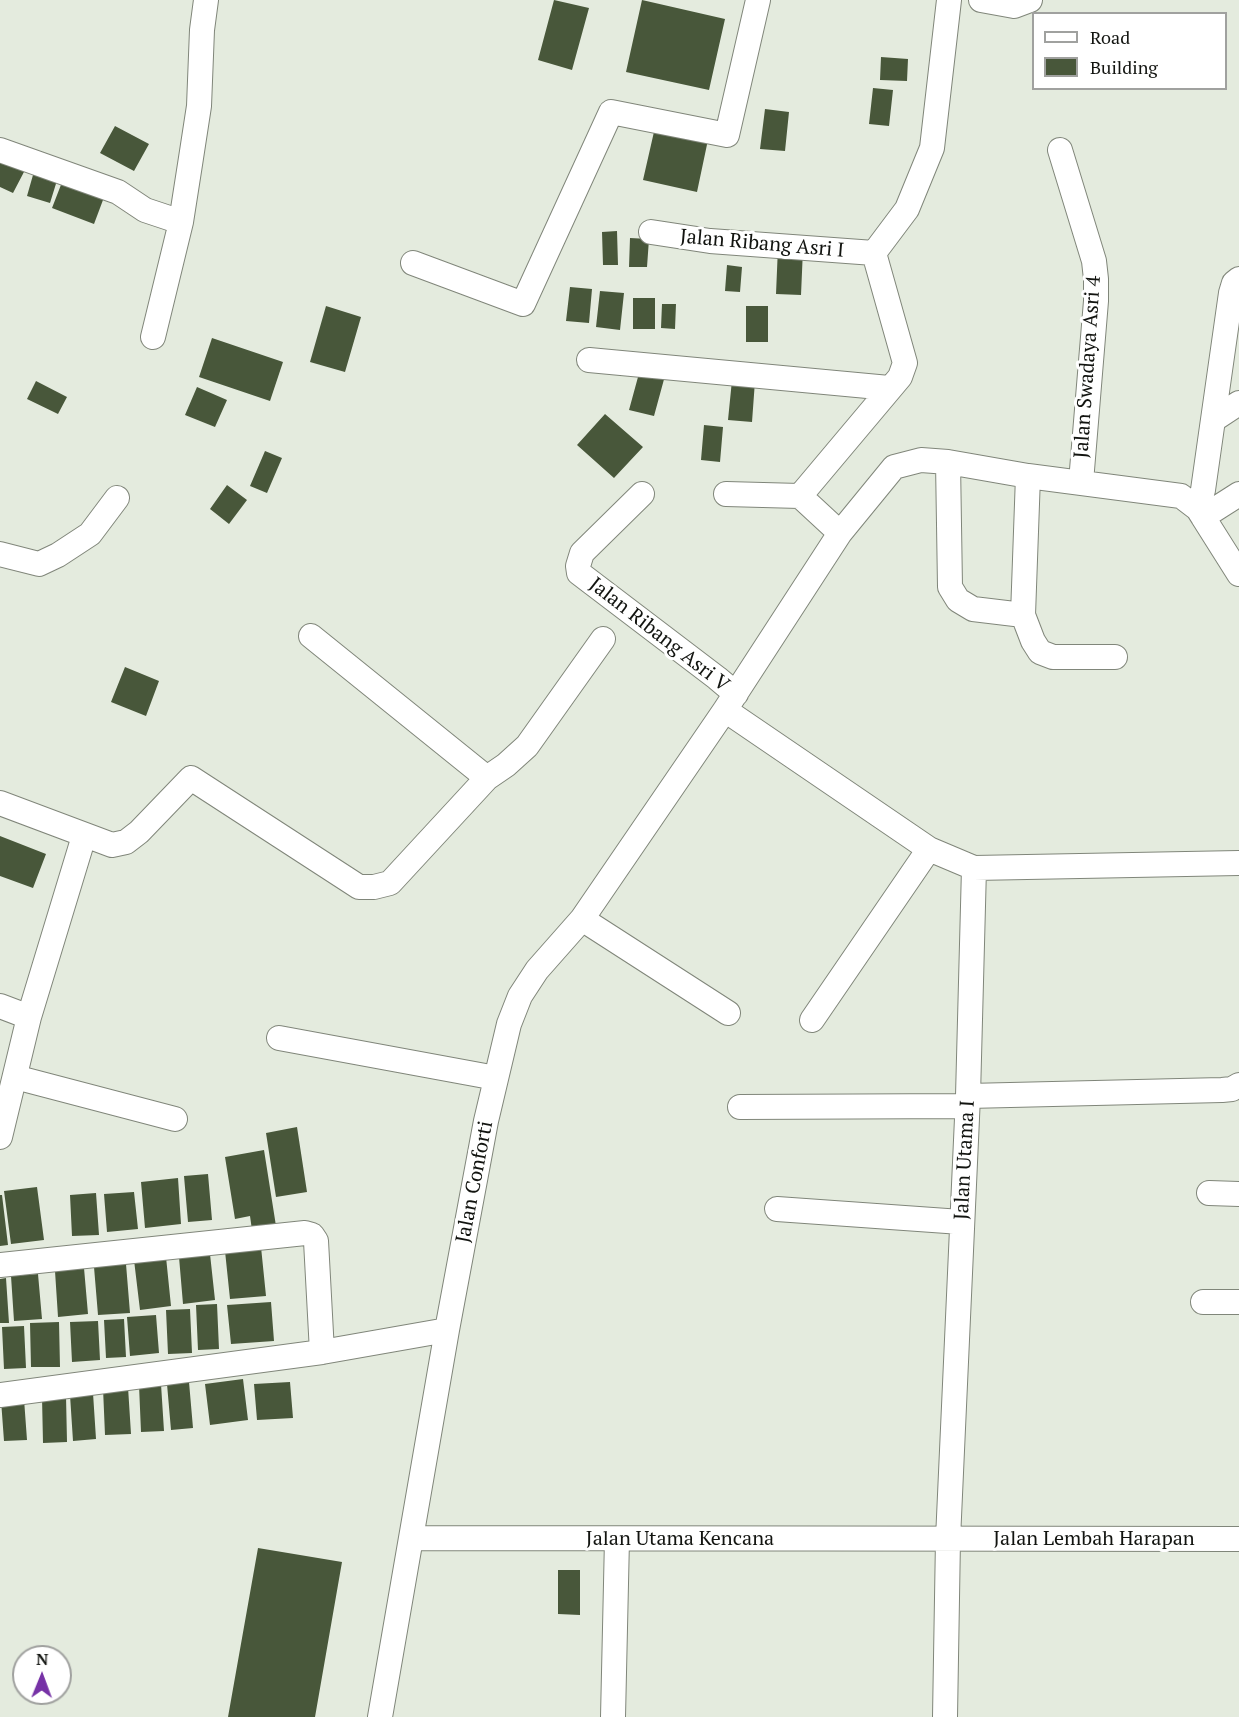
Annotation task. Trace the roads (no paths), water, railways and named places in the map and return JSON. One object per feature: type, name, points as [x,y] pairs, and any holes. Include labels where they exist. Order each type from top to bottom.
[{"type":"street","points":[[153,337],[181,222],[198,106],[206,0]]},
{"type":"street","points":[[413,263],[523,304],[611,112],[727,135],[758,0]]},
{"type":"street","points":[[800,496],[900,377],[905,363],[874,253],[907,209],[932,148],[949,0]]},
{"type":"street","points":[[981,0],[1014,6],[1029,0]]},
{"type":"street","points":[[0,150],[118,192],[145,210],[181,222]]},
{"type":"street","name":"Jalan Swadaya Asri 4","points":[[1060,150],[1094,261],[1096,279],[1081,482]]},
{"type":"street","name":"Jalan Ribang Asri I","points":[[651,232],[710,241],[874,253]]},
{"type":"street","points":[[1239,279],[1234,283],[1231,293],[1201,513],[1239,574]]},
{"type":"street","points":[[589,360],[889,388]]},
{"type":"street","points":[[1213,420],[1239,403]]},
{"type":"street","name":"Jalan Conforti","points":[[380,1717],[447,1330],[486,1121],[509,1024],[520,996],[537,970],[582,919],[730,702],[840,533],[894,467],[921,460],[948,462],[1028,476],[1181,496],[1201,513]]},
{"type":"street","points":[[948,462],[950,587],[958,600],[972,609],[1023,615]]},
{"type":"street","points":[[1028,476],[1023,615],[1033,641],[1040,652],[1053,657],[1115,657]]},
{"type":"street","name":"Jalan Ribang Asri V","points":[[642,494],[582,553],[578,566],[579,573],[717,678],[730,702]]},
{"type":"street","points":[[726,494],[800,496],[840,533]]},
{"type":"street","points":[[1201,513],[1239,494]]},
{"type":"street","points":[[0,554],[39,564],[58,555],[90,534],[117,498]]},
{"type":"street","points":[[310,636],[487,778]]},
{"type":"street","points":[[0,803],[112,845],[126,842],[139,832],[191,778],[359,888],[390,883],[487,778],[527,746],[603,639]]},
{"type":"street","points":[[730,702],[930,849],[974,868],[1239,863]]},
{"type":"street","points":[[0,1137],[29,1017],[84,836]]},
{"type":"street","points":[[812,1020],[930,849]]},
{"type":"street","name":"Jalan Utama I","points":[[945,1717],[954,1539],[961,1222],[968,1101],[974,868]]},
{"type":"street","points":[[582,919],[728,1013]]},
{"type":"street","points":[[0,1006],[29,1017]]},
{"type":"street","points":[[279,1038],[496,1078]]},
{"type":"street","points":[[15,1077],[175,1119]]},
{"type":"street","points":[[740,1107],[968,1101],[1222,1090],[1232,1089],[1239,1085]]},
{"type":"street","points":[[1209,1193],[1239,1194]]},
{"type":"street","points":[[777,1209],[961,1222]]},
{"type":"street","points":[[0,1265],[305,1233],[312,1235],[316,1241],[321,1352]]},
{"type":"street","points":[[1203,1302],[1239,1302]]},
{"type":"street","points":[[0,1395],[321,1352],[447,1330]]},
{"type":"street","name":"Jalan Utama Kencana","points":[[412,1538],[954,1539]]},
{"type":"street","points":[[613,1717],[617,1539]]},
{"type":"street","name":"Jalan Lembah Harapan","points":[[954,1539],[1239,1539]]}]
